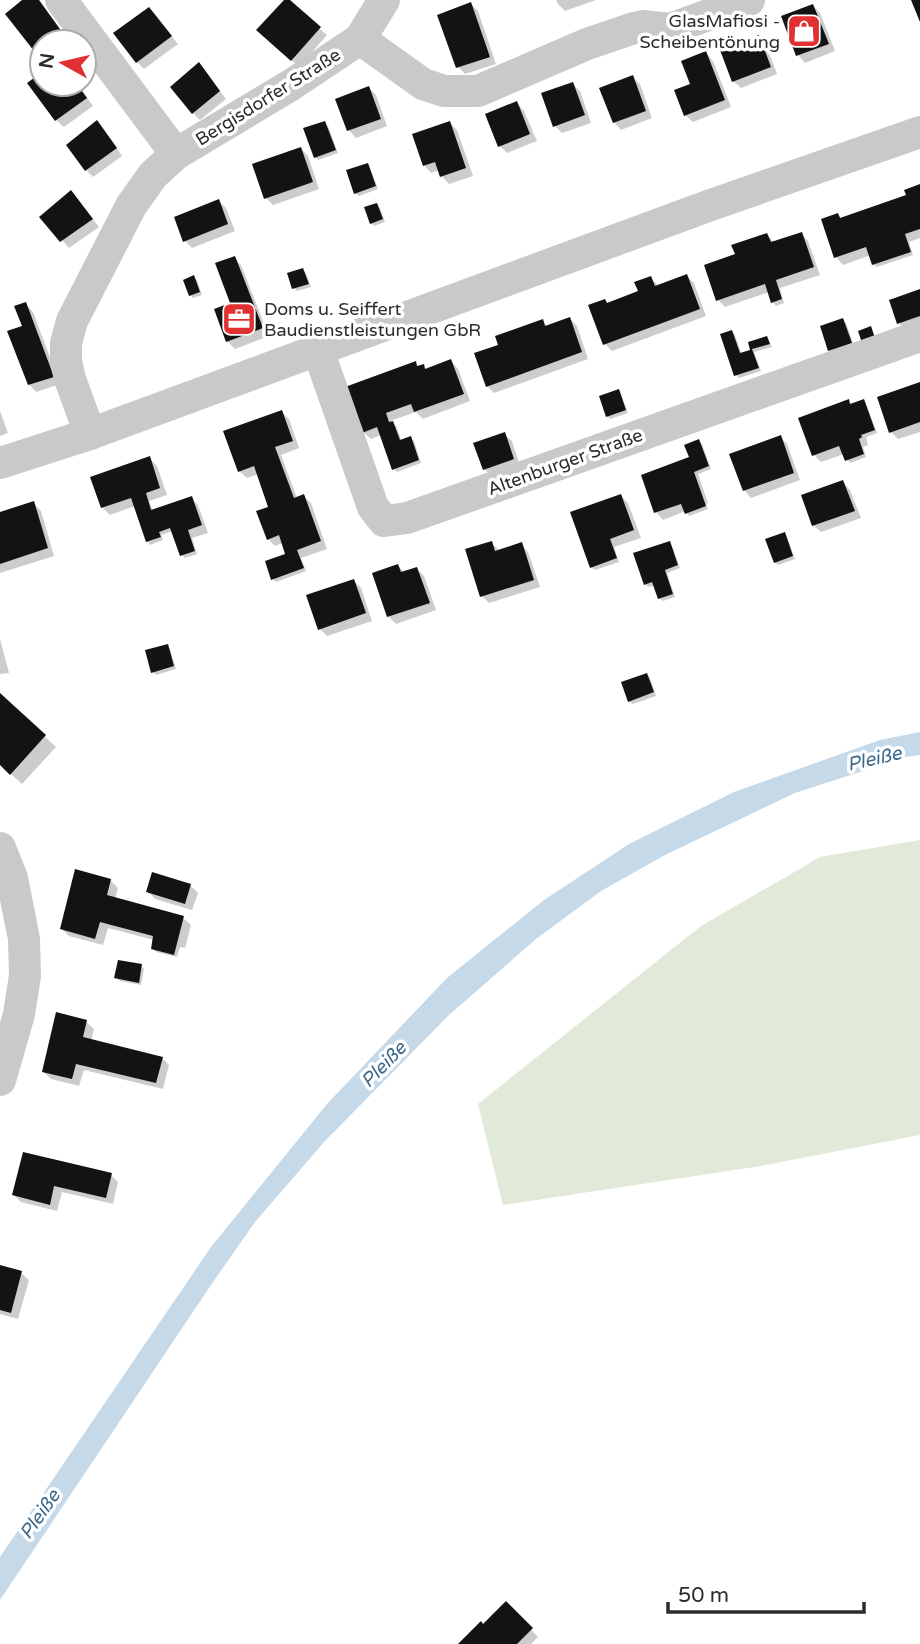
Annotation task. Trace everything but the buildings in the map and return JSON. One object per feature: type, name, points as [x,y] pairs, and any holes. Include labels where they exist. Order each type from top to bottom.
[{"type":"street","name":"Bergisdorfer Straße","points":[[61,0],[176,154]]},
{"type":"street","name":"Bergisdorfer Straße","points":[[90,434],[70,379],[66,343],[72,321],[131,206],[153,175],[176,154],[291,85],[360,39],[383,0]]},
{"type":"street","name":"Bergisdorfer Straße","points":[[360,39],[423,84],[444,91],[478,91],[587,44],[634,28],[643,26],[670,29],[749,0]]},
{"type":"street","points":[[0,463],[90,434],[708,206],[920,132]]},
{"type":"street","name":"Altenburger Straße","points":[[317,349],[373,507],[384,521],[407,518],[920,336]]},
{"type":"street","points":[[0,848],[12,877],[24,939],[25,976],[19,1014],[0,1080]]},
{"type":"green space","points":[[920,840],[920,1135],[761,1166],[503,1205],[478,1104],[701,926],[820,857]]},
{"type":"water","name":"Pleiße","points":[[920,732],[920,755],[906,757],[795,793],[665,855],[601,891],[536,939],[448,1016],[325,1141],[255,1222],[0,1600],[0,1557],[211,1247],[327,1104],[447,978],[544,900],[629,844],[734,792],[880,740]]},
{"type":"place","name":"GlasMafiosi - Scheibentönung","points":[[804,31]]},
{"type":"place","name":"Doms u. Seiffert Baudienstleistungen GbR","points":[[239,319]]}]
